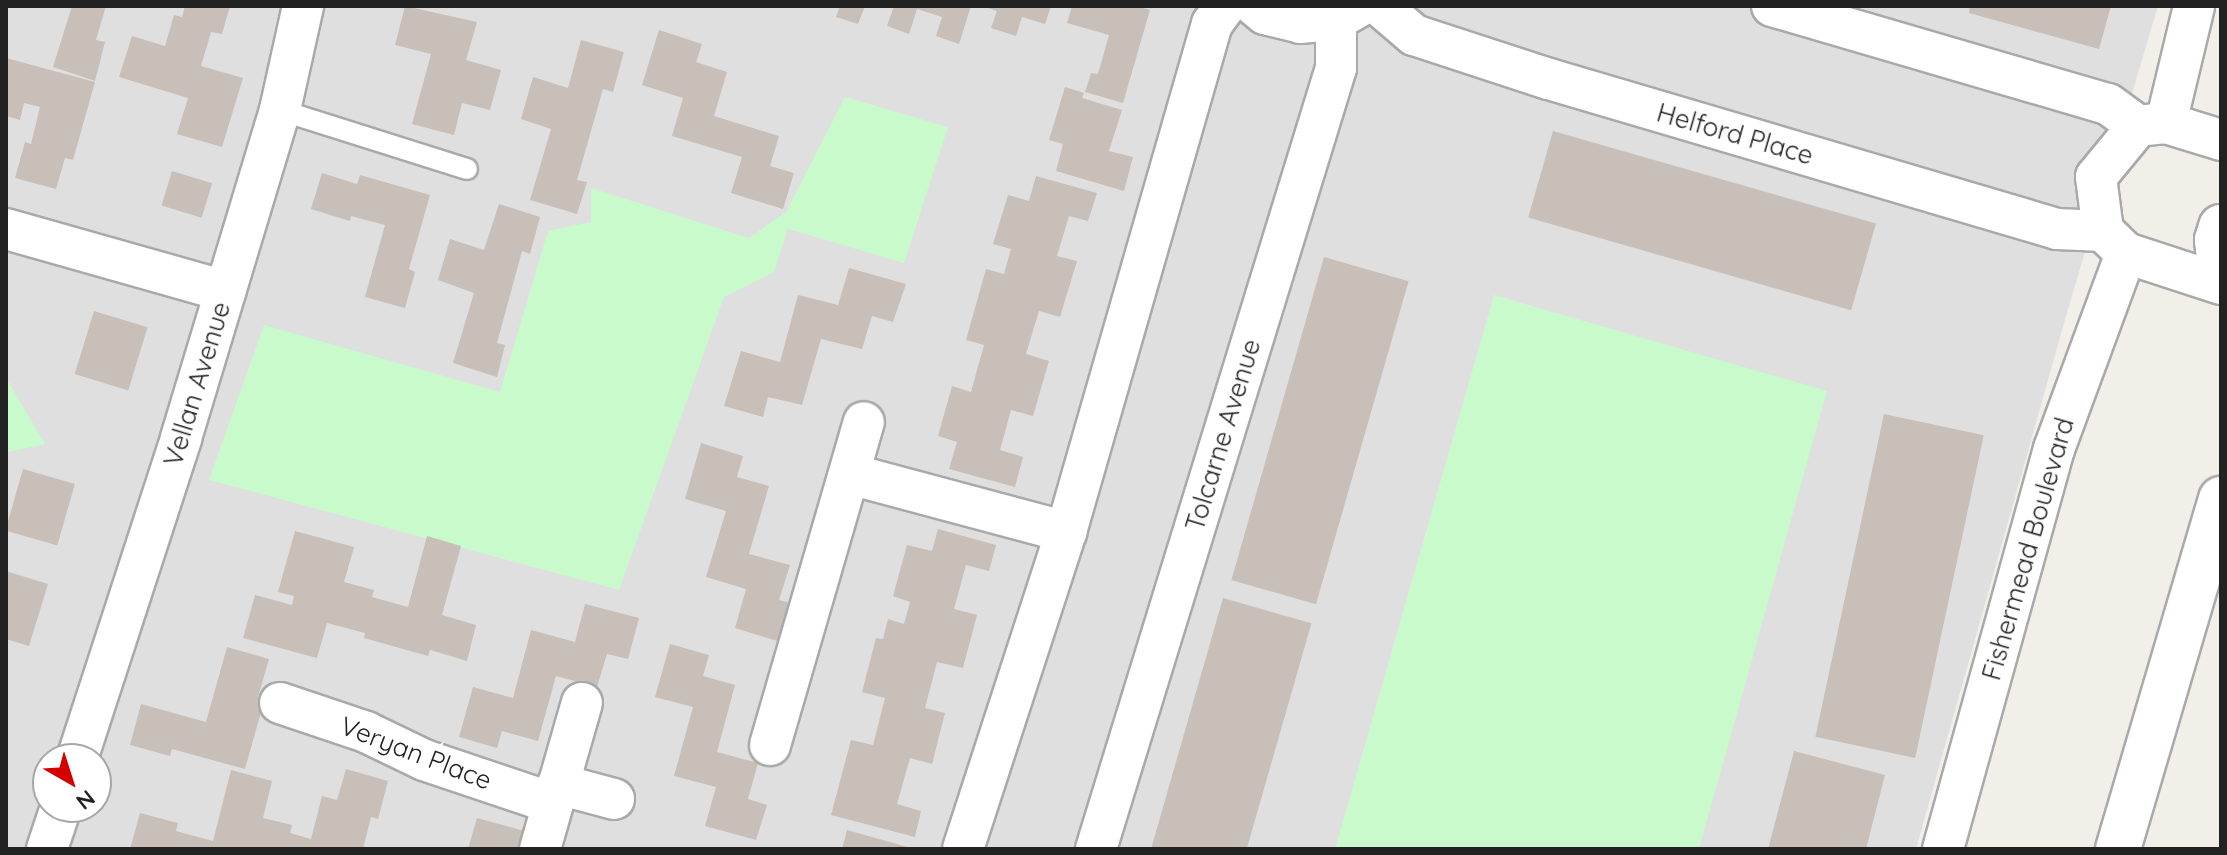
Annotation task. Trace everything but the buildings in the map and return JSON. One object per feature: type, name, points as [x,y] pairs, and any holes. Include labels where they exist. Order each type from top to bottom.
[{"type":"street","name":"Vellan Avenue","points":[[82,743],[181,438],[280,110],[303,6]]},
{"type":"street","points":[[963,849],[1066,532],[1212,24],[1225,6]]},
{"type":"street","points":[[1255,6],[1265,14],[1300,23],[1348,13]]},
{"type":"street","name":"Helford Place","points":[[1380,6],[1414,35],[1549,79],[2057,229],[2114,242],[2221,284]]},
{"type":"street","points":[[1772,6],[2108,104],[2152,124],[2221,140]]},
{"type":"street","points":[[2114,242],[2096,177],[2152,124],[2194,6]]},
{"type":"street","name":"Tolcarne Avenue","points":[[1096,849],[1336,68],[1348,13]]},
{"type":"street","points":[[2221,227],[2217,240],[2221,276]]},
{"type":"street","points":[[6,229],[225,291]]},
{"type":"street","name":"Fishermead Boulevard","points":[[1943,849],[2114,242]]},
{"type":"street","points":[[770,745],[864,422]]},
{"type":"street","points":[[850,474],[1066,532]]},
{"type":"street","points":[[2118,849],[2221,499]]},
{"type":"street","name":"Veryan Place","points":[[280,703],[366,732],[424,760],[555,794],[614,799]]},
{"type":"street","points":[[540,849],[582,703]]},
{"type":"street","points":[[47,849],[56,823]]},
{"type":"lane","points":[[280,110],[467,169]]},
{"type":"shaded area","points":[[6,6],[2158,6],[2066,316],[1916,849],[6,849],[6,452],[44,444],[9,383],[6,385]]},
{"type":"green space","points":[[845,97],[948,127],[904,263],[788,229],[774,272],[724,297],[619,590],[209,480],[264,325],[500,392],[548,231],[591,222],[591,188],[749,238],[786,212]]},
{"type":"green space","points":[[1494,295],[1827,391],[1699,849],[1335,849]]},
{"type":"green space","points":[[9,383],[45,444],[6,452],[6,385]]}]
